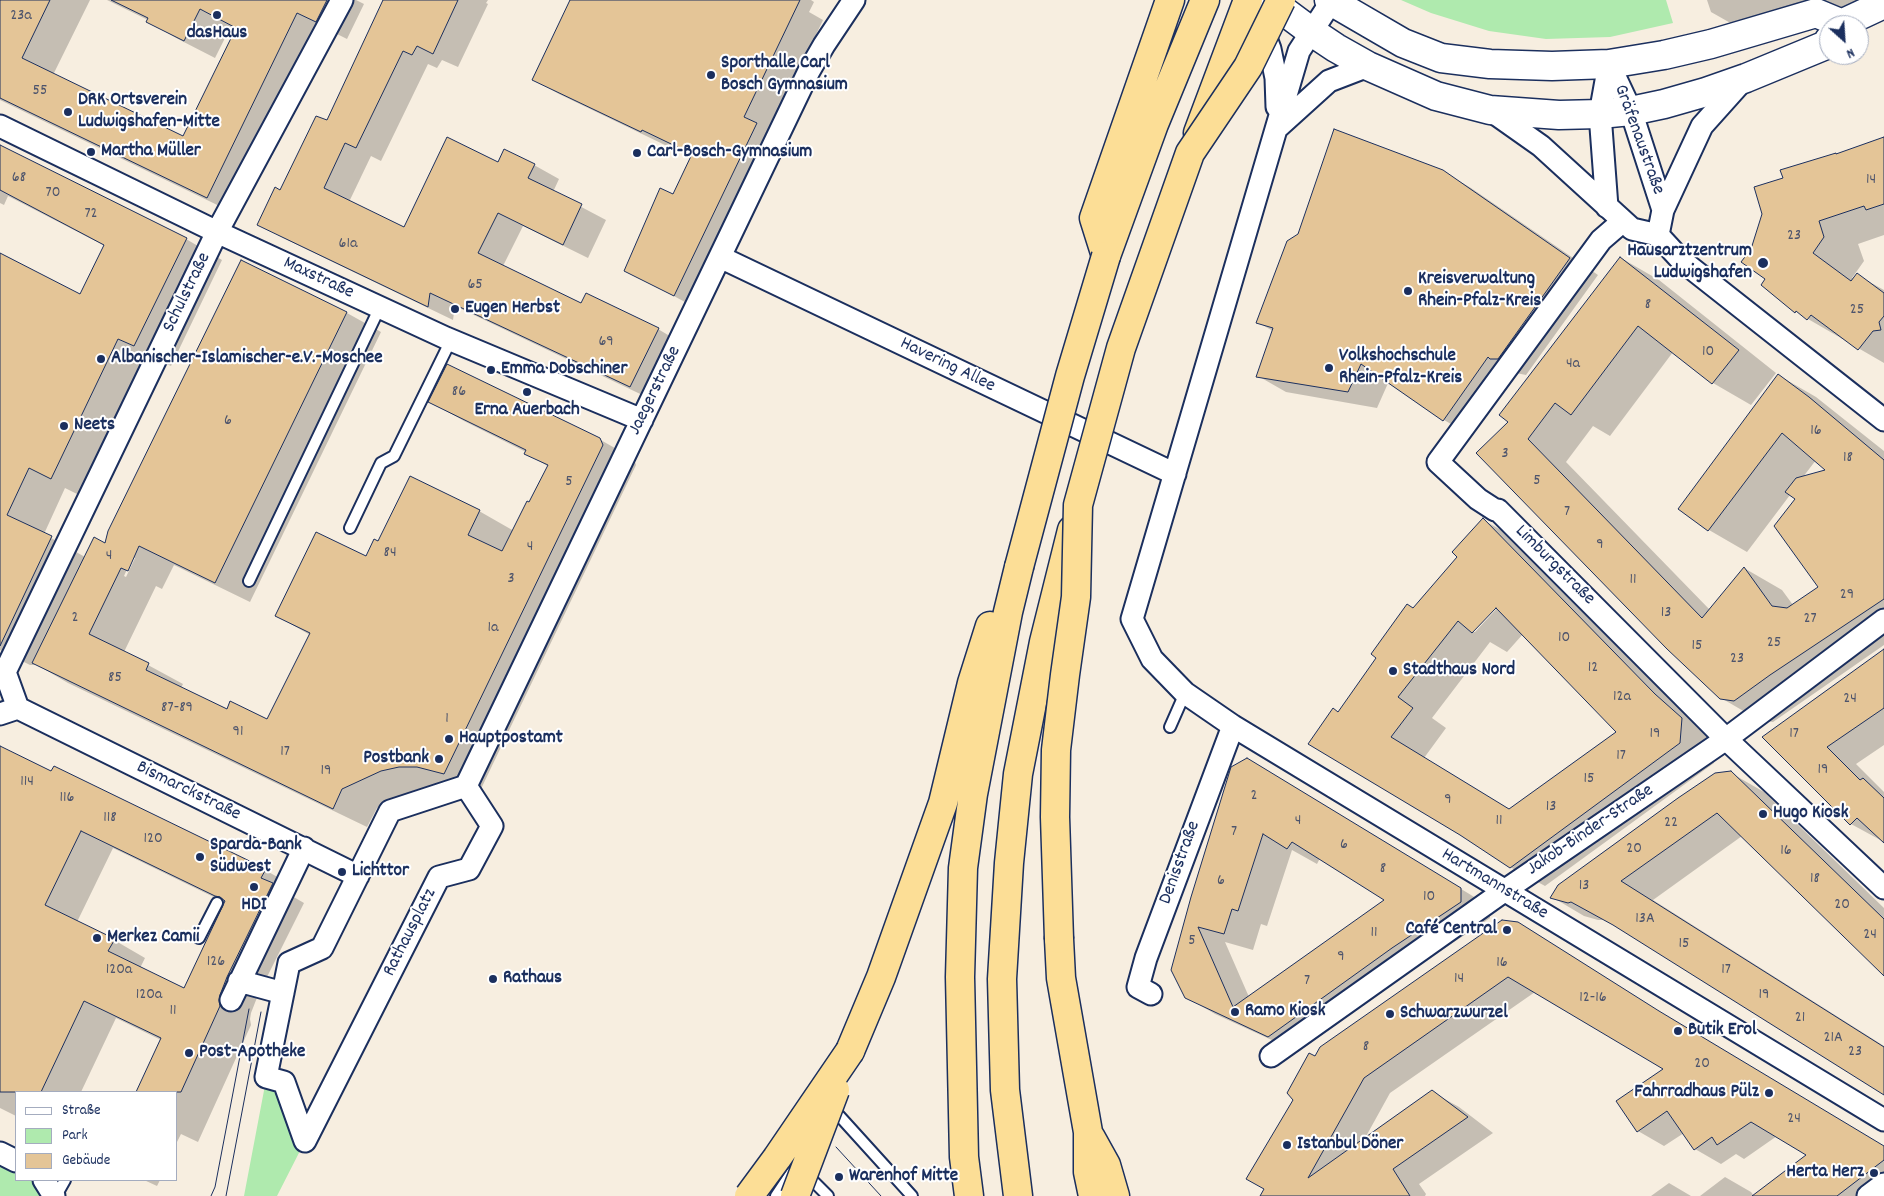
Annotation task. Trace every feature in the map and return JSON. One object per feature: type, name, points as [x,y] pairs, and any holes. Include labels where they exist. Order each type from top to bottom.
[{"type":"highway","points":[[1106,256],[1094,218],[1170,0]]},
{"type":"highway","points":[[969,1196],[964,1157],[960,977],[963,868],[973,794],[1008,612],[1070,376],[1106,256],[1154,124],[1205,0]]},
{"type":"highway","points":[[1018,1196],[1005,1090],[1002,979],[1009,863],[1018,774],[1044,642],[1078,505],[1121,348],[1190,153],[1248,0]]},
{"type":"highway","points":[[1190,153],[1248,68],[1281,0]]},
{"type":"highway","points":[[1078,505],[1076,597],[1064,675],[1056,750],[1055,817],[1061,978],[1088,1132],[1088,1172],[1093,1196]]},
{"type":"highway","points":[[795,1196],[802,1183],[850,1051],[881,977],[943,803],[972,683],[999,595],[1019,567]]},
{"type":"highway","points":[[748,1196],[777,1158],[850,1051]]},
{"type":"highway","points":[[1088,1132],[1106,1165],[1115,1196]]},
{"type":"street","name":"Schulstraße","points":[[3,673],[64,552],[217,232],[342,0]]},
{"type":"street","name":"Jaegerstraße","points":[[466,786],[809,71],[854,0]]},
{"type":"street","points":[[1248,0],[1270,49],[1276,78],[1277,128]]},
{"type":"street","points":[[1270,0],[1312,32],[1368,66],[1436,96],[1490,110],[1559,115],[1631,111],[1706,92],[1746,78],[1819,48]]},
{"type":"street","points":[[1175,474],[1299,51],[1330,1],[1403,43],[1442,58],[1490,64],[1552,66],[1609,64],[1664,55],[1711,44],[1816,13],[1819,15]]},
{"type":"street","points":[[1863,15],[1884,4]]},
{"type":"street","name":"Gräfenaustraße","points":[[1609,64],[1631,111],[1663,210]]},
{"type":"street","name":"Gräfenaustraße","points":[[1607,207],[1600,114],[1609,64]]},
{"type":"street","points":[[1277,128],[1329,81],[1368,66]]},
{"type":"street","name":"Gräfenaustraße","points":[[1658,235],[1663,210],[1702,126],[1746,78]]},
{"type":"street","points":[[1490,110],[1541,146],[1632,229],[1658,235],[1681,260],[1884,420]]},
{"type":"street","name":"Maxstraße","points":[[0,126],[217,232],[451,340],[642,420]]},
{"type":"street","name":"Limburgstraße","points":[[1623,221],[1600,240],[1438,462],[1478,499],[1498,510],[1726,739],[1884,888]]},
{"type":"street","name":"Havering Allee","points":[[720,258],[1175,474]]},
{"type":"street","name":"Hartmannstraße","points":[[1175,474],[1132,619],[1152,659],[1185,693],[1233,726],[1884,1120]]},
{"type":"street","name":"Jakob-Binder-Straße","points":[[1271,1056],[1504,891],[1726,739],[1884,620]]},
{"type":"street","name":"Bismarckstraße","points":[[3,673],[9,711],[304,848],[358,876]]},
{"type":"street","name":"Denisstraße","points":[[1151,994],[1138,987],[1146,958],[1233,726]]},
{"type":"street","name":"Rathausplatz","points":[[466,786],[492,826],[469,869],[440,877],[305,1141],[284,1082],[266,1077],[289,963],[322,948],[358,876],[390,811],[466,786]]},
{"type":"street","points":[[283,993],[235,991],[304,848]]},
{"type":"street","points":[[0,1153],[15,1160]]},
{"type":"street","points":[[45,1181],[55,1196]]},
{"type":"street","points":[[1868,1196],[1884,1184]]},
{"type":"lane","points":[[250,581],[380,307]]},
{"type":"lane","points":[[350,528],[381,463],[394,456],[451,340]]},
{"type":"lane","points":[[1170,727],[1185,693]]},
{"type":"lane","points":[[199,938],[217,903]]},
{"type":"lane","points":[[776,1196],[834,1110],[913,1196]]},
{"type":"lane","points":[[798,1165],[828,1196]]},
{"type":"lane","points":[[55,1196],[64,1181]]},
{"type":"lane","points":[[911,1182],[913,1196]]},
{"type":"green space","points":[[1401,0],[1666,0],[1673,23],[1610,37],[1546,39],[1489,31],[1431,13]]},
{"type":"green space","points":[[266,1080],[283,1084],[304,1143],[277,1196],[244,1196]]},
{"type":"green space","points":[[0,1153],[15,1160],[15,1181],[45,1181],[54,1196],[0,1196]]},
{"type":"building","points":[[0,0],[50,0],[22,58],[183,136],[236,28],[200,9],[184,41],[146,22],[148,18],[111,0],[327,0],[316,22],[297,13],[207,198],[0,98]]},
{"type":"building","points":[[383,0],[458,0],[433,54],[417,46],[412,55],[403,51],[356,148],[345,143],[324,188],[404,227],[447,137],[498,162],[504,149],[535,164],[528,178],[582,204],[563,245],[498,213],[478,253],[581,303],[586,293],[659,328],[630,387],[430,293],[428,307],[257,225],[275,187],[280,190],[316,116],[327,120]]},
{"type":"building","points":[[570,0],[800,0],[744,117],[757,123],[674,296],[624,271],[660,188],[673,194],[692,154],[532,80]]},
{"type":"building","name":"Kreisverwaltung Rhein-Pfalz-Kreis","points":[[1334,129],[1443,170],[1570,258],[1498,359],[1490,359],[1488,357],[1443,421],[1361,364],[1348,392],[1256,377],[1273,328],[1256,323],[1287,241],[1298,234]]},
{"type":"building","points":[[1884,137],[1884,204],[1866,210],[1864,206],[1819,221],[1824,237],[1813,253],[1851,281],[1857,273],[1884,293],[1884,316],[1879,322],[1881,330],[1873,331],[1858,350],[1811,315],[1807,320],[1796,311],[1795,313],[1761,285],[1765,279],[1741,262],[1751,249],[1762,214],[1754,187],[1783,178],[1780,170],[1836,154]]},
{"type":"building","points":[[0,145],[187,238],[134,346],[118,339],[51,479],[29,468],[7,515],[52,536],[0,646],[0,253],[80,294],[104,245],[0,190]]},
{"type":"building","points":[[1620,257],[1739,350],[1712,384],[1638,326],[1571,415],[1555,403],[1528,439],[1702,618],[1744,567],[1772,606],[1787,608],[1818,587],[1774,526],[1795,499],[1785,492],[1796,478],[1825,470],[1782,433],[1708,531],[1678,509],[1778,374],[1809,397],[1884,460],[1884,599],[1734,701],[1720,699],[1667,649],[1476,453],[1508,422],[1499,415]]},
{"type":"building","points":[[241,260],[347,312],[215,583],[139,546],[128,571],[121,568],[89,634],[149,663],[146,670],[227,709],[230,701],[267,719],[310,633],[275,616],[316,532],[366,556],[374,539],[378,541],[410,476],[480,510],[468,535],[502,551],[527,501],[529,502],[548,465],[524,454],[526,450],[428,402],[447,364],[600,438],[603,445],[444,774],[417,767],[399,767],[381,771],[342,789],[333,809],[32,663],[94,537],[105,543],[108,531]]},
{"type":"building","points":[[1483,518],[1655,694],[1682,718],[1680,743],[1510,868],[1460,835],[1308,744],[1333,708],[1338,712],[1376,658],[1371,654],[1407,604],[1413,608],[1457,557],[1452,552]],"holes":[[[1496,608],[1616,732],[1509,809],[1391,737],[1413,708],[1398,697],[1458,621],[1472,633]]]},
{"type":"building","points":[[1884,649],[1884,708],[1827,747],[1860,780],[1863,778],[1884,798],[1884,843],[1857,818],[1850,825],[1762,737]]},
{"type":"building","points":[[0,746],[51,771],[54,766],[266,869],[261,878],[273,883],[227,977],[220,995],[220,1006],[181,1092],[136,1091],[161,1038],[84,1001],[41,1091],[0,1092]],"holes":[[[81,831],[225,901],[184,988],[108,951],[115,939],[45,905]]]},
{"type":"building","points":[[1247,758],[1461,888],[1461,902],[1392,948],[1268,1037],[1185,998],[1171,970],[1191,897],[1231,767]],"holes":[[[1263,834],[1287,849],[1292,842],[1384,900],[1233,1007],[1198,927],[1224,934],[1232,909],[1238,911]]]},
{"type":"building","points":[[1731,771],[1884,919],[1884,976],[1717,813],[1621,881],[1884,1047],[1884,1095],[1613,925],[1571,902],[1568,903],[1550,898],[1558,885],[1678,798],[1715,773]]},
{"type":"building","points":[[1502,920],[1518,922],[1659,1011],[1884,1146],[1884,1160],[1837,1196],[1752,1196],[1806,1155],[1751,1122],[1717,1145],[1712,1137],[1694,1150],[1667,1111],[1637,1132],[1616,1101],[1663,1069],[1508,977],[1364,1078],[1308,1178],[1432,1090],[1468,1117],[1393,1169],[1410,1196],[1260,1196],[1264,1189],[1246,1179],[1293,1100],[1287,1093],[1309,1053],[1315,1056],[1320,1047]]},
{"type":"tram line","points":[[211,1196],[215,1187],[249,1009]]},
{"type":"tram line","points":[[226,1196],[261,1012]]},
{"type":"tram line","points":[[836,1147],[881,1196]]},
{"type":"place","name":"dasHaus","points":[[217,15]]},
{"type":"place","name":"Sporthalle Carl Bosch Gymnasium","points":[[711,75]]},
{"type":"place","name":"DRK Ortsverein Ludwigshafen-Mitte","points":[[68,112]]},
{"type":"place","name":"Martha Müller","points":[[91,152]]},
{"type":"place","name":"Carl-Bosch-Gymnasium","points":[[637,153]]},
{"type":"place","name":"Hausarztzentrum Ludwigshafen","points":[[1763,263]]},
{"type":"place","name":"Kreisverwaltung Rhein-Pfalz-Kreis","points":[[1408,291]]},
{"type":"place","name":"Eugen Herbst","points":[[455,309]]},
{"type":"place","name":"Albanischer-Islamischer-e.V.-Moschee","points":[[101,359]]},
{"type":"place","name":"Volkshochschule Rhein-Pfalz-Kreis","points":[[1329,368]]},
{"type":"place","name":"Emma Dobschiner","points":[[491,370]]},
{"type":"place","name":"Erna Auerbach","points":[[527,392]]},
{"type":"place","name":"Neets","points":[[64,426]]},
{"type":"place","name":"Stadthaus Nord","points":[[1393,671]]},
{"type":"place","name":"Hauptpostamt","points":[[449,739]]},
{"type":"place","name":"Postbank","points":[[439,759]]},
{"type":"place","name":"Hugo Kiosk","points":[[1763,814]]},
{"type":"place","name":"Sparda-Bank Südwest","points":[[200,857]]},
{"type":"place","name":"Lichttor","points":[[342,872]]},
{"type":"place","name":"HDI","points":[[254,887]]},
{"type":"place","name":"Café Central","points":[[1507,930]]},
{"type":"place","name":"Merkez Camii","points":[[97,938]]},
{"type":"place","name":"Rathaus","points":[[493,979]]},
{"type":"place","name":"Ramo Kiosk","points":[[1235,1012]]},
{"type":"place","name":"Schwarzwurzel","points":[[1390,1014]]},
{"type":"place","name":"Butik Erol","points":[[1678,1031]]},
{"type":"place","name":"Post-Apotheke","points":[[189,1053]]},
{"type":"place","name":"Fahrradhaus Pülz","points":[[1769,1093]]},
{"type":"place","name":"Istanbul Döner","points":[[1287,1145]]},
{"type":"place","name":"Herta Herz","points":[[1874,1173]]},
{"type":"place","name":"Warenhof Mitte","points":[[839,1177]]}]
